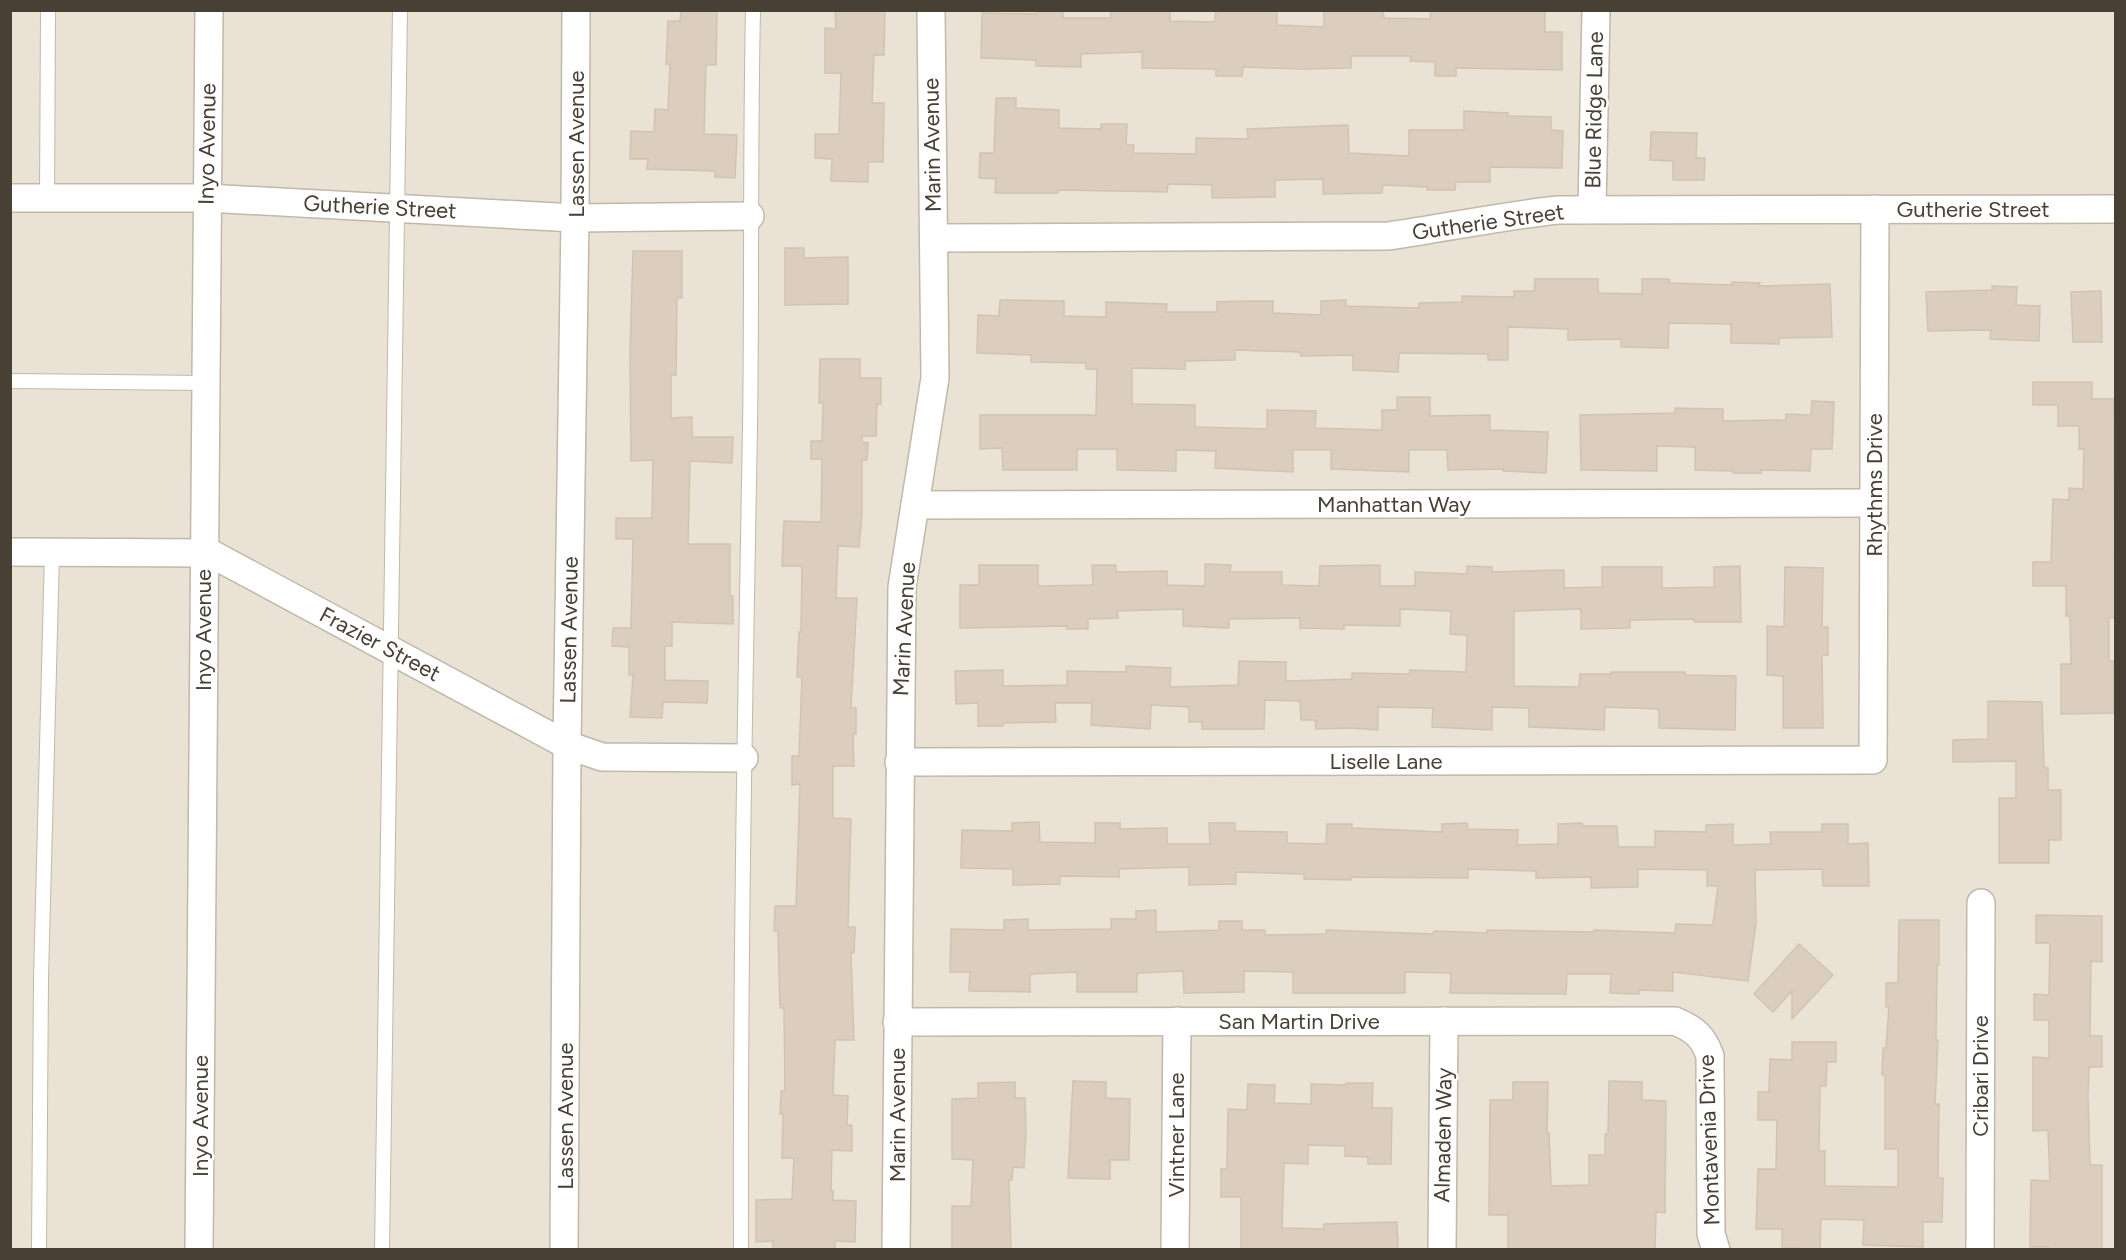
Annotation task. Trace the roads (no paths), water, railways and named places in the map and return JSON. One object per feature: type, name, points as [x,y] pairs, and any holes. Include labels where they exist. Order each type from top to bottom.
[{"type":"street","name":"Inyo Avenue","points":[[199,1250],[209,10]]},
{"type":"street","name":"Lassen Avenue","points":[[564,1250],[567,745],[576,218],[576,10]]},
{"type":"street","name":"Marin Avenue","points":[[896,1250],[902,587],[935,378],[931,10]]},
{"type":"street","name":"Blue Ridge Lane","points":[[1592,209],[1596,10]]},
{"type":"street","name":"Gutherie Street","points":[[10,198],[206,198],[576,218],[750,216]]},
{"type":"street","name":"Gutherie Street","points":[[933,238],[1388,236],[1458,226],[1516,214],[1592,209],[2115,209]]},
{"type":"street","name":"Rhythms Drive","points":[[1873,760],[1875,209]]},
{"type":"street","name":"Manhattan Way","points":[[915,505],[1873,503]]},
{"type":"street","name":"Frazier Street","points":[[10,552],[210,553],[567,745],[602,757],[744,758]]},
{"type":"street","name":"Liselle Lane","points":[[899,762],[1873,760]]},
{"type":"street","name":"Cribari Drive","points":[[1980,1250],[1981,903]]},
{"type":"street","name":"Almaden Way","points":[[1442,1250],[1444,1021]]},
{"type":"street","name":"San Martin Drive","points":[[897,1022],[1675,1021],[1697,1033]]},
{"type":"street","name":"Vintner Lane","points":[[1175,1250],[1177,1022]]},
{"type":"street","name":"Montavenia Drive","points":[[1697,1033],[1705,1042],[1710,1056],[1711,1234],[1716,1250]]},
{"type":"lane","points":[[47,198],[48,10]]},
{"type":"lane","points":[[382,1250],[400,10]]},
{"type":"lane","points":[[741,1250],[753,10]]},
{"type":"lane","points":[[10,381],[205,383]]},
{"type":"lane","points":[[39,1250],[41,979],[52,553]]}]
